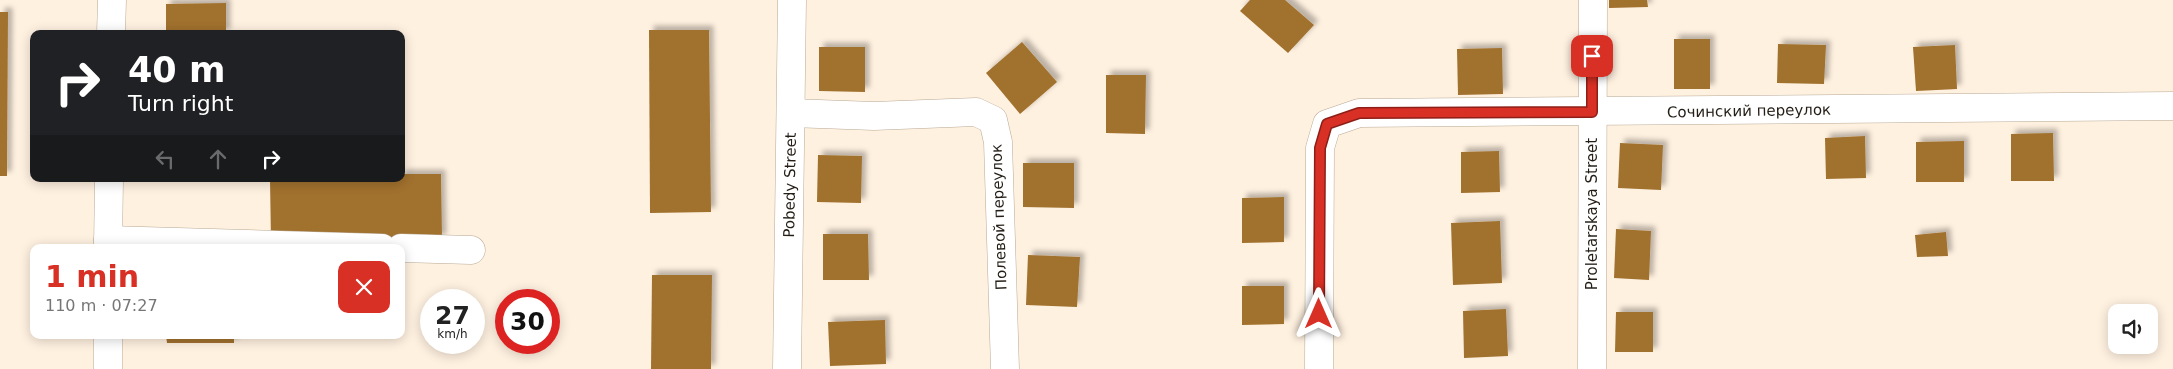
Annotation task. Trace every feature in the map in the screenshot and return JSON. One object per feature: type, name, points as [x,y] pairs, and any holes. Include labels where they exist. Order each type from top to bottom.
[{"type":"street","points":[[111,30],[112,0]]},
{"type":"street","name":"Pobedy Street","points":[[787,369],[792,0]]},
{"type":"street","name":"Proletarskaya Street","points":[[1592,369],[1593,0]]},
{"type":"street","name":"Сочинский переулок","points":[[1319,369],[1320,148],[1327,124],[1359,113],[2173,106]]},
{"type":"street","name":"Полевой переулок","points":[[790,114],[874,116],[976,112],[993,120],[998,142],[1005,369]]},
{"type":"street","points":[[108,244],[109,182]]},
{"type":"street","points":[[405,248],[471,250]]},
{"type":"street","points":[[108,339],[108,369]]},
{"type":"building","points":[[1250,0],[1285,0],[1314,25],[1288,53],[1240,11]]},
{"type":"building","points":[[1609,0],[1647,0],[1648,7],[1609,8]]},
{"type":"building","points":[[226,3],[226,30],[166,30],[166,4]]},
{"type":"building","points":[[0,12],[8,12],[7,176],[0,176]]},
{"type":"building","points":[[649,30],[709,30],[711,212],[650,213]]},
{"type":"building","points":[[1674,39],[1710,39],[1710,89],[1674,89]]},
{"type":"building","points":[[1022,42],[1057,82],[1020,114],[986,73]]},
{"type":"building","points":[[1778,44],[1826,45],[1824,84],[1777,83]]},
{"type":"building","points":[[1955,45],[1957,89],[1916,91],[1913,47]]},
{"type":"building","points":[[819,47],[865,47],[865,92],[819,91]]},
{"type":"building","points":[[1502,48],[1503,94],[1458,95],[1457,49]]},
{"type":"building","points":[[1106,75],[1146,75],[1145,134],[1106,133]]},
{"type":"building","points":[[2053,133],[2054,181],[2011,181],[2011,134]]},
{"type":"building","points":[[1865,136],[1866,178],[1826,179],[1825,138]]},
{"type":"building","points":[[1964,141],[1964,182],[1916,182],[1916,142]]},
{"type":"building","points":[[1620,143],[1663,145],[1661,190],[1618,188]]},
{"type":"building","points":[[1499,151],[1500,192],[1461,193],[1461,152]]},
{"type":"building","points":[[818,155],[862,156],[861,203],[817,202]]},
{"type":"building","points":[[1023,163],[1074,163],[1074,208],[1023,207]]},
{"type":"building","points":[[405,174],[441,174],[442,239],[271,241],[270,182],[405,182]]},
{"type":"building","points":[[1284,197],[1284,242],[1242,243],[1242,198]]},
{"type":"building","points":[[1500,221],[1502,283],[1453,285],[1451,223]]},
{"type":"building","points":[[1616,229],[1651,231],[1649,280],[1614,278]]},
{"type":"building","points":[[1946,232],[1948,256],[1917,257],[1915,235]]},
{"type":"building","points":[[823,234],[868,234],[869,280],[823,280]]},
{"type":"building","points":[[1028,255],[1080,257],[1077,307],[1026,305]]},
{"type":"building","points":[[652,275],[712,275],[711,369],[651,369]]},
{"type":"building","points":[[1242,286],[1284,286],[1284,324],[1242,325]]},
{"type":"building","points":[[1506,309],[1508,356],[1464,358],[1463,311]]},
{"type":"building","points":[[1616,312],[1653,312],[1653,352],[1615,352]]},
{"type":"building","points":[[885,320],[886,364],[830,366],[828,322]]},
{"type":"building","points":[[166,339],[234,339],[234,343],[167,343]]},
{"type":"route","points":[[1319,314],[1320,148],[1327,124],[1359,113],[1592,112],[1592,56]]}]
